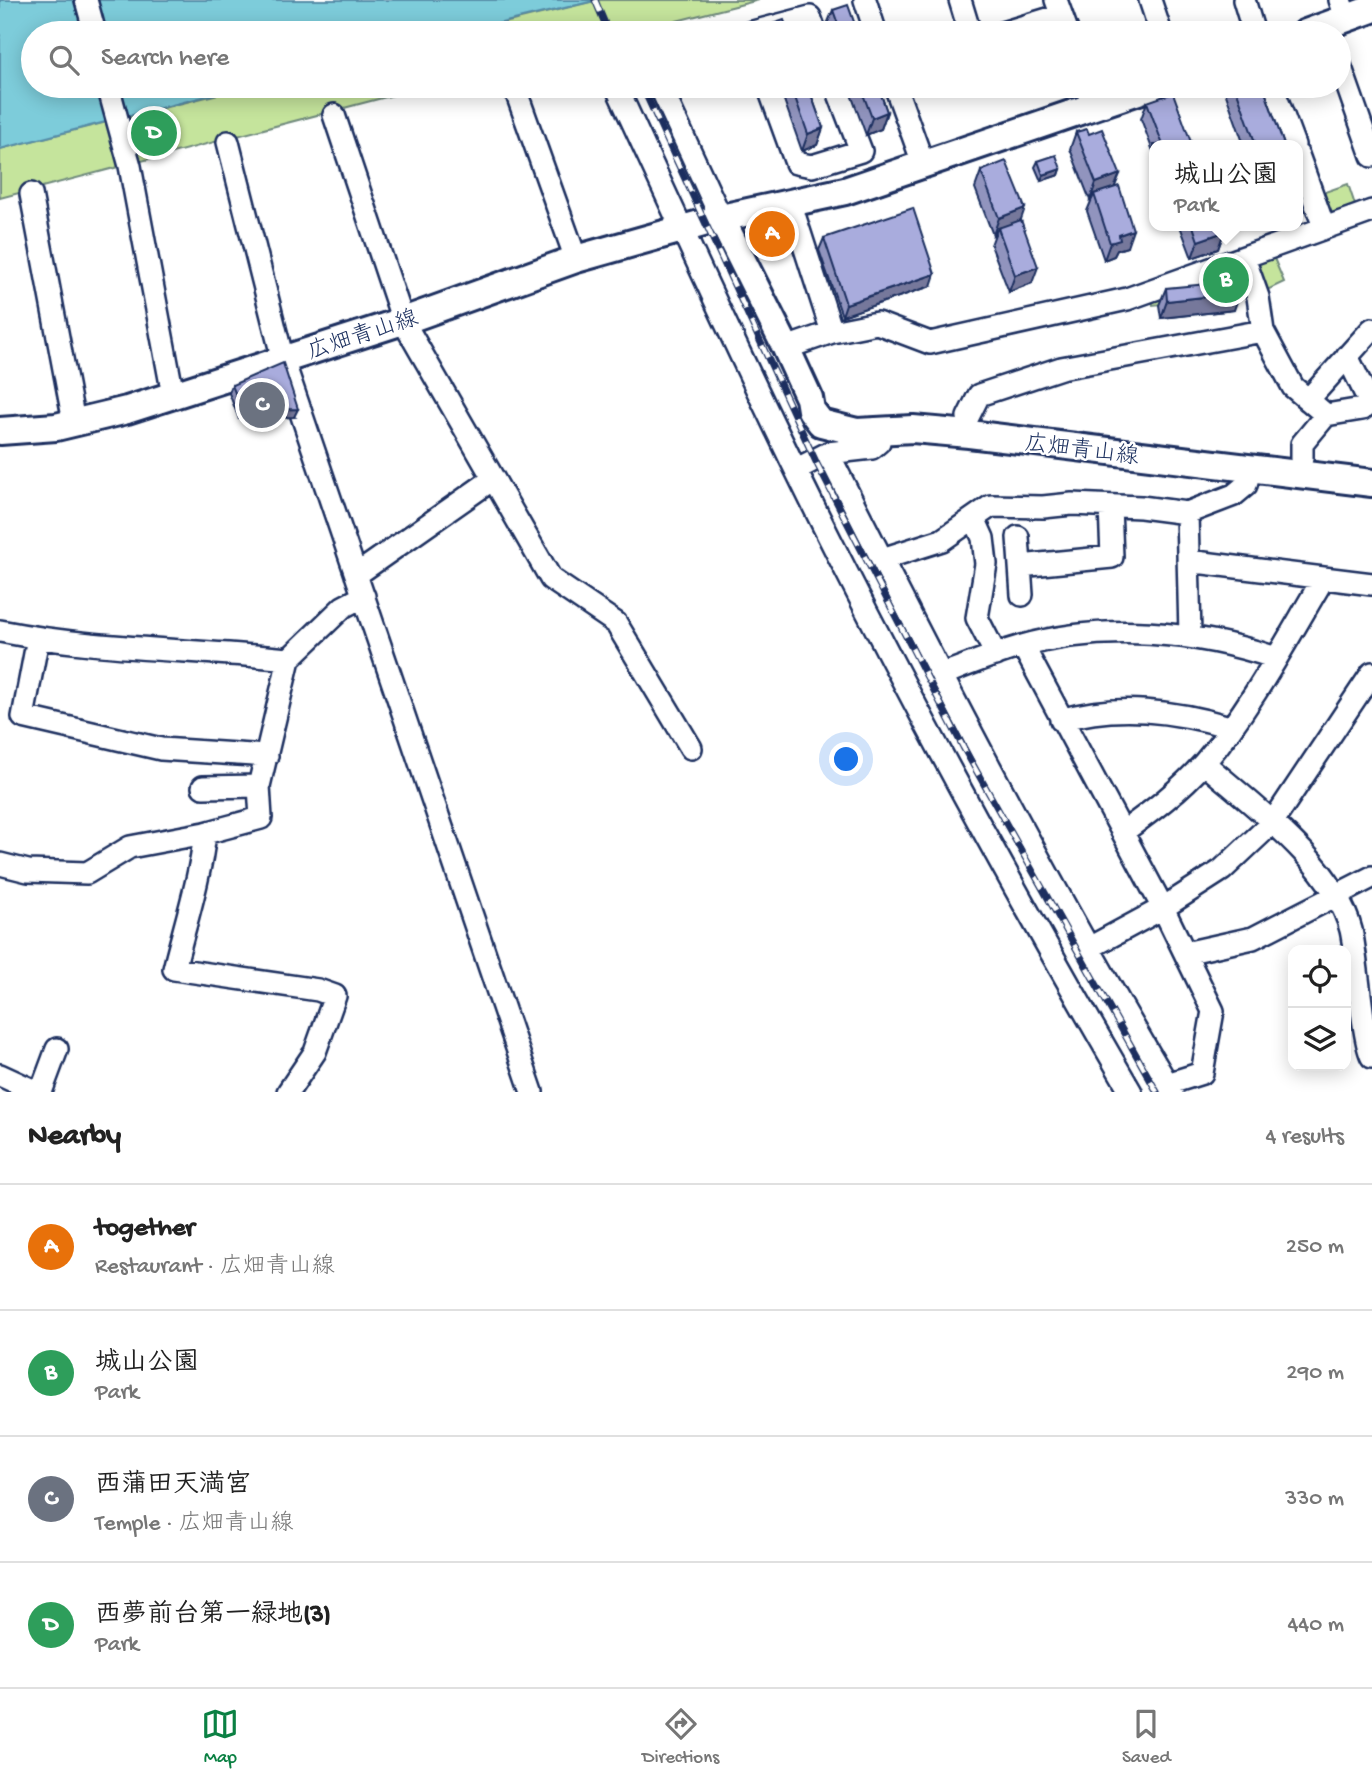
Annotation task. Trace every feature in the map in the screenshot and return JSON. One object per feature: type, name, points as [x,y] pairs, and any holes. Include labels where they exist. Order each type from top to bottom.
[{"type":"main road","points":[[1332,21],[1372,9]]},
{"type":"main road","name":"広畑青山線","points":[[0,430],[74,422],[173,395],[403,321],[576,259],[721,218],[821,196],[923,166],[1085,98]]},
{"type":"main road","name":"広畑青山線","points":[[721,218],[786,348],[809,398],[811,410],[821,423],[836,429],[879,432],[913,429],[969,434],[1372,483]]},
{"type":"main road","name":"広畑青山線","points":[[809,398],[839,419],[917,414],[968,417],[1372,467]]},
{"type":"street","points":[[86,0],[91,21]]},
{"type":"street","points":[[864,0],[872,21]]},
{"type":"street","points":[[960,0],[966,21]]},
{"type":"street","points":[[1150,0],[1157,21]]},
{"type":"street","points":[[1244,0],[1250,21]]},
{"type":"street","points":[[1044,21],[1062,16]]},
{"type":"street","points":[[795,21],[810,17],[812,21]]},
{"type":"street","points":[[1351,96],[1372,156]]},
{"type":"street","points":[[111,98],[129,162],[173,395]]},
{"type":"street","points":[[518,98],[576,259]]},
{"type":"street","points":[[622,98],[839,558],[1065,982],[1131,1092]]},
{"type":"street","points":[[666,98],[721,218]]},
{"type":"street","points":[[772,98],[796,163],[812,166],[861,151],[841,98]]},
{"type":"street","points":[[899,98],[923,166]]},
{"type":"street","points":[[1276,98],[1292,140]]},
{"type":"street","points":[[334,115],[403,321],[551,579],[617,623],[691,748]]},
{"type":"street","points":[[228,142],[283,360],[531,1092]]},
{"type":"street","points":[[812,166],[821,196]]},
{"type":"street","points":[[1303,169],[1324,227]]},
{"type":"street","points":[[32,194],[74,422]]},
{"type":"street","points":[[790,202],[832,332]]},
{"type":"street","points":[[786,348],[832,332],[877,323],[930,343],[1127,299],[1372,211]]},
{"type":"street","points":[[1244,258],[1258,297],[1264,331],[1293,387],[1326,415]]},
{"type":"street","points":[[1308,400],[1372,329]]},
{"type":"street","points":[[968,417],[979,395],[1061,368],[1264,331]]},
{"type":"street","points":[[1302,459],[1302,444],[1326,415],[1362,409],[1370,403],[1347,356]]},
{"type":"street","points":[[797,469],[828,453],[872,448],[879,442],[879,432]]},
{"type":"street","points":[[828,453],[940,674],[1089,948],[1169,1088],[1202,1073],[1213,1011],[1163,908],[1023,646]]},
{"type":"street","points":[[882,559],[942,540],[991,506],[1110,506],[1187,513],[1234,495],[1246,485],[1250,469]]},
{"type":"street","points":[[356,575],[493,479]]},
{"type":"street","points":[[1020,566],[1112,557],[1110,506]]},
{"type":"street","points":[[1187,513],[1190,635]]},
{"type":"street","points":[[974,518],[983,538],[986,564],[977,618],[996,655]]},
{"type":"street","points":[[1018,537],[1023,595]]},
{"type":"street","points":[[1188,561],[1372,584]]},
{"type":"street","points":[[1122,832],[1165,802],[1204,763],[1276,658],[1323,579]]},
{"type":"street","points":[[0,864],[28,871],[87,873],[130,847],[205,833],[261,818],[259,786],[289,659],[343,607],[364,596]]},
{"type":"street","points":[[0,631],[38,638],[289,659]]},
{"type":"street","points":[[940,674],[1023,646],[1097,634],[1190,635],[1239,645],[1276,658]]},
{"type":"street","points":[[38,638],[23,717],[161,749],[267,757]]},
{"type":"street","points":[[1089,948],[1163,908],[1222,870],[1272,822],[1372,673]]},
{"type":"street","points":[[1061,720],[1087,712],[1123,710],[1188,715],[1230,727]]},
{"type":"street","points":[[1204,763],[1272,822],[1316,868],[1334,894],[1350,928],[1372,1057]]},
{"type":"street","points":[[202,787],[259,786]]},
{"type":"street","points":[[205,833],[201,870],[188,906],[174,970],[318,990],[335,996],[315,1052],[288,1092]]},
{"type":"street","points":[[1185,953],[1252,938],[1372,877]]},
{"type":"street","points":[[0,1075],[39,1092],[57,1049]]},
{"type":"green space","points":[[599,0],[759,0],[676,21],[512,21]]},
{"type":"green space","points":[[202,98],[382,98],[0,198],[0,149]]},
{"type":"green space","points":[[1348,184],[1356,208],[1333,216],[1326,213],[1319,194]]},
{"type":"green space","points":[[1273,256],[1284,282],[1263,292],[1252,265]]},
{"type":"green space","points":[[1242,266],[1253,294],[1153,305],[1152,300]]},
{"type":"water","points":[[0,0],[598,0],[510,21],[21,21],[21,98],[199,98],[0,149]]},
{"type":"building","points":[[848,5],[854,21],[837,21],[833,10]]},
{"type":"building","points":[[795,98],[812,98],[823,128],[808,134]]},
{"type":"building","points":[[864,98],[882,98],[887,112],[872,118]]},
{"type":"building","points":[[1159,98],[1175,98],[1190,140],[1161,140],[1147,102]]},
{"type":"building","points":[[1239,98],[1267,98],[1282,140],[1254,140]]},
{"type":"building","points":[[1087,129],[1089,134],[1102,129],[1120,174],[1096,183],[1076,132]]},
{"type":"building","points":[[1056,155],[1061,169],[1043,175],[1038,161]]},
{"type":"building","points":[[1006,161],[1025,208],[999,218],[981,171]]},
{"type":"building","points":[[1119,186],[1133,230],[1119,235],[1120,240],[1110,243],[1094,194]]},
{"type":"building","points":[[913,208],[935,274],[846,304],[824,238]]},
{"type":"building","points":[[1021,220],[1038,267],[1015,275],[998,228]]},
{"type":"building","points":[[1195,231],[1224,231],[1224,232],[1198,241]]},
{"type":"building","points":[[1239,281],[1240,293],[1167,301],[1166,288]]},
{"type":"building","points":[[283,363],[298,409],[242,410],[232,385]]},
{"type":"railway","points":[[595,0],[604,21]]},
{"type":"railway","points":[[648,98],[817,464],[963,747],[1157,1092]]},
{"type":"place","name":"西夢前台第一緑地(3)","points":[[154,133]]},
{"type":"place","name":"together","points":[[772,234]]},
{"type":"place","name":"城山公園","points":[[1226,280]]},
{"type":"place","name":"西蒲田天満宮","points":[[262,405]]}]
